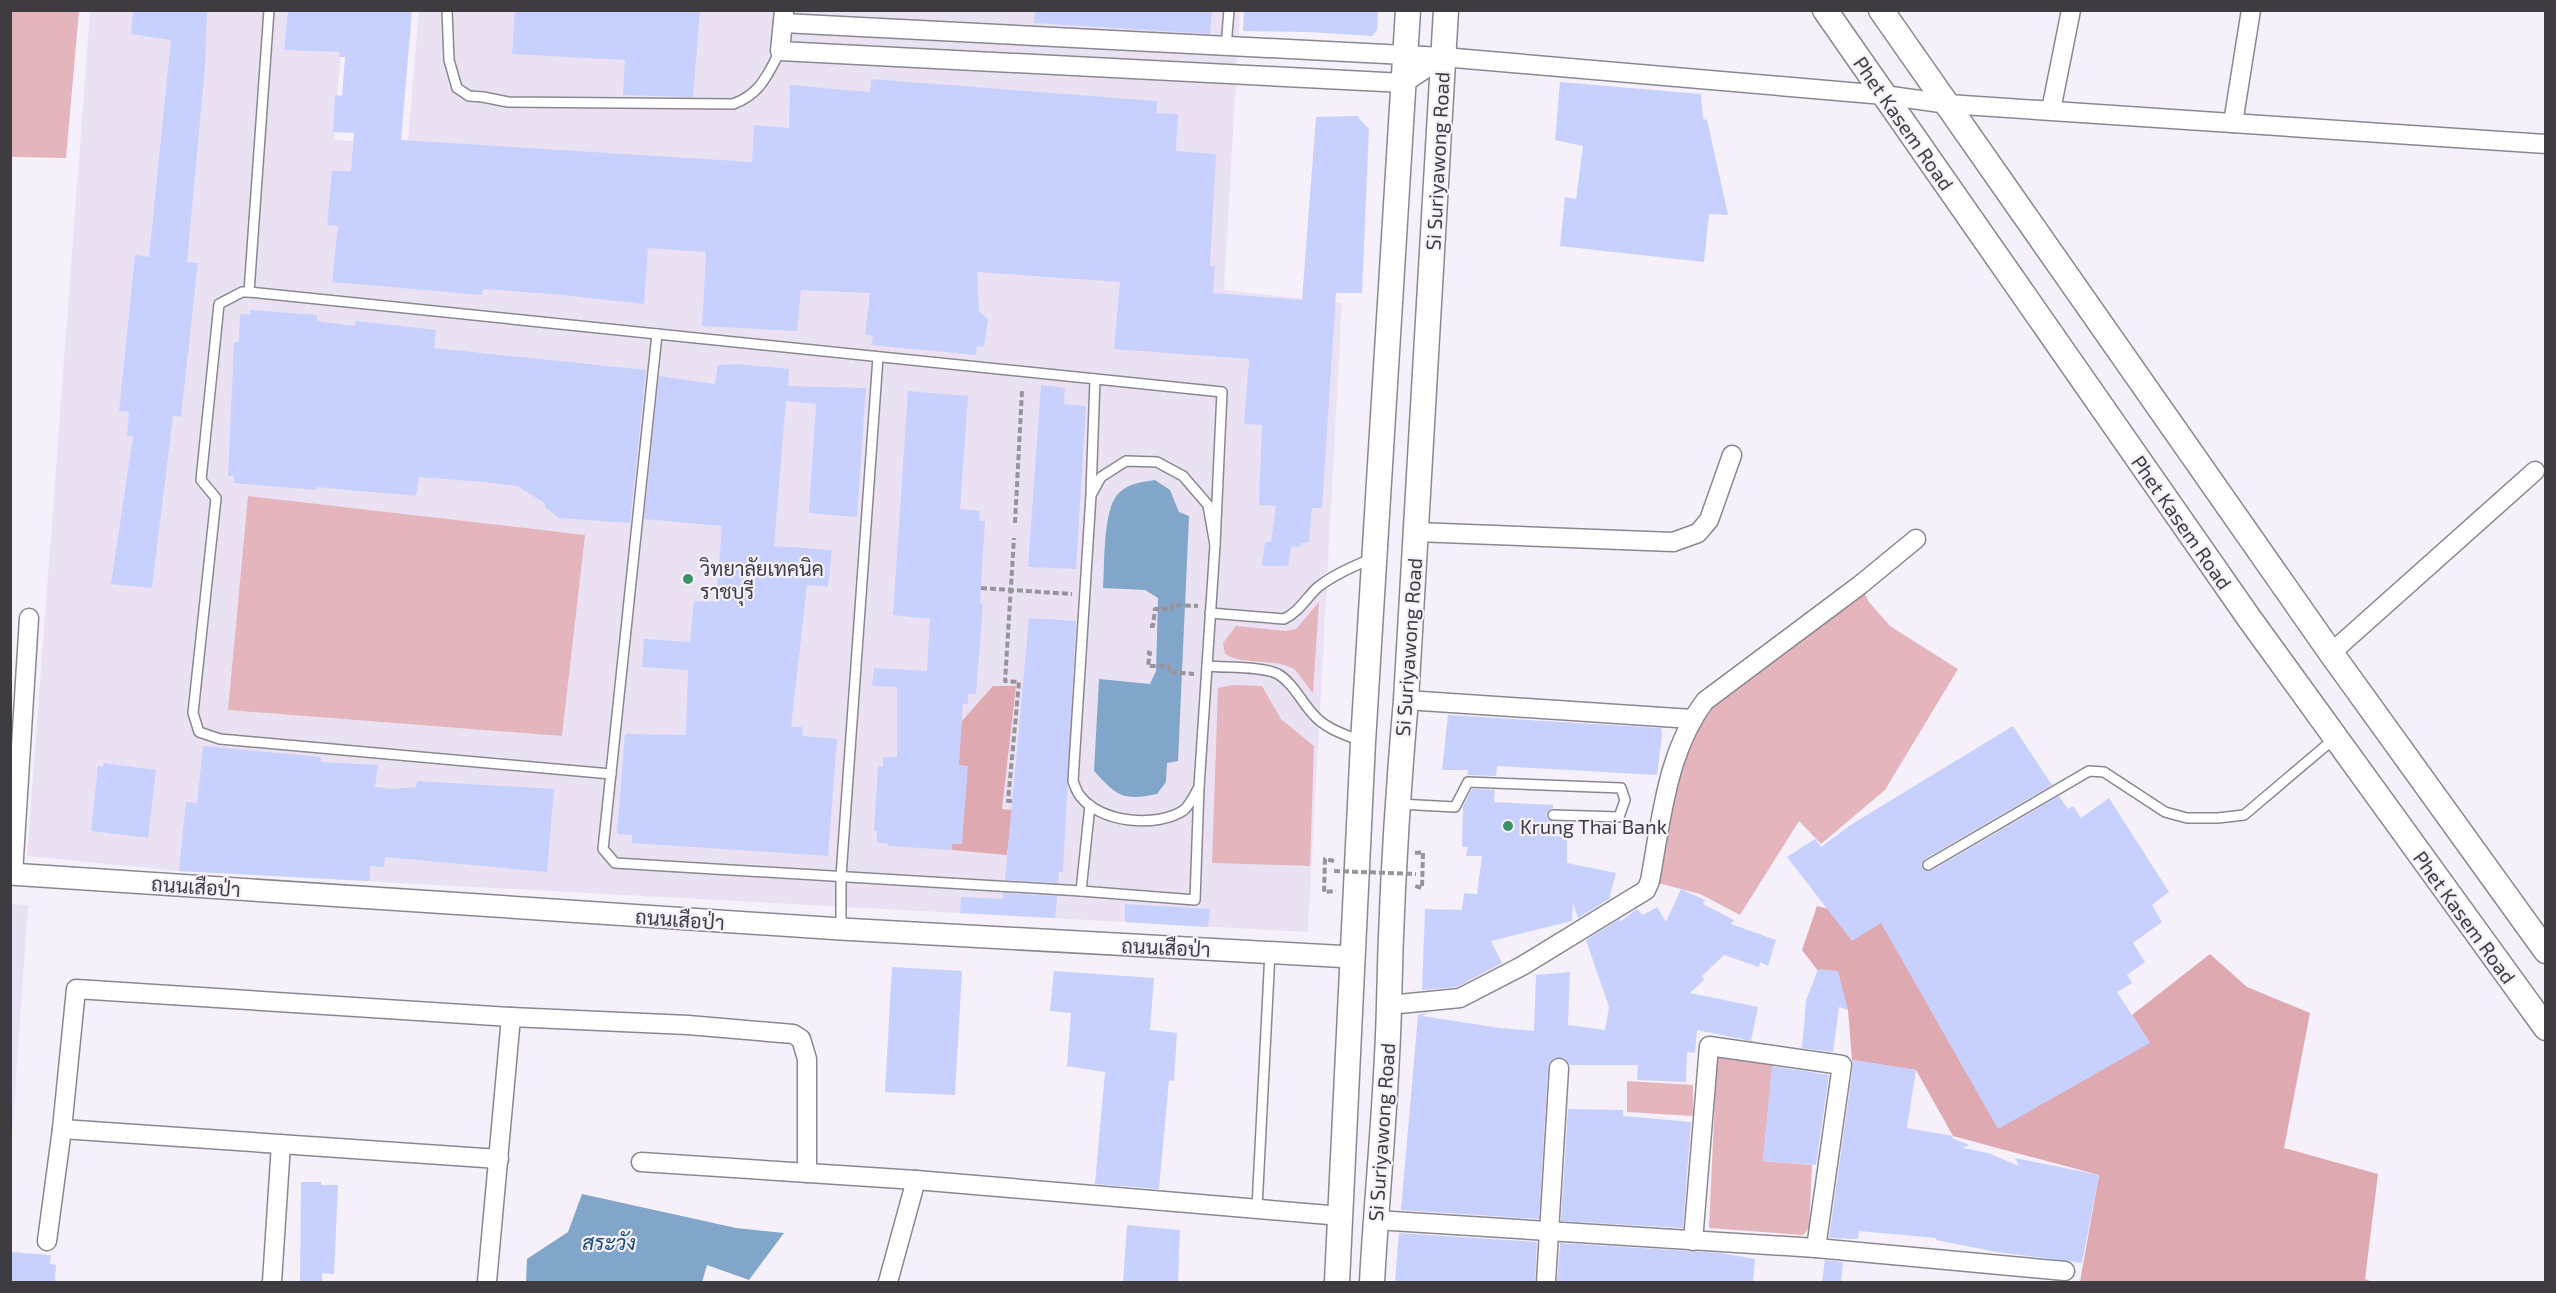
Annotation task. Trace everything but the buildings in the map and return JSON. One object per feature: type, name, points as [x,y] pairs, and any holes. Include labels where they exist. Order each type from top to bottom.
[{"type":"main road","name":"Si Suriyawong Road","points":[[1337,1282],[1363,742],[1408,10]]},
{"type":"main road","name":"Si Suriyawong Road","points":[[1372,1282],[1389,1005],[1388,959],[1397,804],[1406,700],[1446,10]]},
{"type":"main road","name":"Phet Kasem Road","points":[[1825,10],[2248,618],[2546,1028]]},
{"type":"main road","points":[[1881,10],[2331,653],[2546,951]]},
{"type":"main road","points":[[1351,957],[1388,959]]},
{"type":"main road","points":[[1341,1216],[1376,1220]]},
{"type":"street","points":[[2051,110],[2071,10]]},
{"type":"street","points":[[2233,123],[2251,10]]},
{"type":"street","points":[[1443,57],[1404,83],[780,51],[783,17],[1013,35],[1443,57],[1884,95],[1948,104],[2546,144]]},
{"type":"street","points":[[1011,64],[1013,35]]},
{"type":"street","points":[[1416,532],[1673,542],[1698,533],[1709,520],[1732,455]]},
{"type":"street","points":[[2331,653],[2535,471]]},
{"type":"street","points":[[1389,1005],[1460,998],[1522,966],[1646,890],[1650,881],[1666,789],[1692,719],[1705,701],[1860,585],[1916,539]]},
{"type":"street","points":[[12,874],[29,618]]},
{"type":"street","points":[[1406,700],[1692,719]]},
{"type":"street","name":"ถนนเสือป่า","points":[[12,874],[841,929],[1351,957]]},
{"type":"street","points":[[47,1241],[62,1130],[76,989],[511,1017],[688,1025],[793,1034],[801,1039],[807,1059],[807,1173]]},
{"type":"street","points":[[487,1282],[511,1017]]},
{"type":"street","points":[[1693,1241],[1709,1046],[1842,1065],[1816,1248]]},
{"type":"street","points":[[1546,1282],[1559,1068]]},
{"type":"street","points":[[62,1130],[499,1158]]},
{"type":"street","points":[[272,1282],[281,1144]]},
{"type":"street","points":[[641,1162],[916,1180],[1341,1216]]},
{"type":"street","points":[[888,1282],[916,1180]]},
{"type":"street","points":[[1376,1220],[1816,1248],[2022,1275],[2065,1271]]},
{"type":"lane","points":[[249,292],[269,10]]},
{"type":"lane","points":[[447,10],[449,60],[457,88],[469,96],[483,96],[508,102],[733,104],[749,98],[765,80],[780,51]]},
{"type":"lane","points":[[1226,46],[1229,10]]},
{"type":"lane","points":[[611,774],[220,739],[199,732],[193,713],[216,498],[201,480],[219,304],[242,292],[249,292],[1222,392],[1208,666],[1199,787],[1195,900],[615,863],[603,849],[611,774],[657,334]]},
{"type":"lane","points":[[841,929],[841,876],[878,357]]},
{"type":"lane","points":[[1095,379],[1091,495],[1072,781],[1081,798],[1090,805],[1106,815],[1135,821],[1168,818],[1186,808],[1199,787]]},
{"type":"lane","points":[[1091,495],[1101,477],[1126,461],[1157,462],[1183,476],[1208,505],[1215,545]]},
{"type":"lane","points":[[1210,613],[1284,619],[1294,614],[1316,589],[1332,577],[1374,558]]},
{"type":"lane","points":[[1208,666],[1262,670],[1277,674],[1294,689],[1313,715],[1335,731],[1363,742]]},
{"type":"lane","points":[[1928,865],[2089,771],[2104,772],[2165,812],[2187,818],[2244,815],[2335,738]]},
{"type":"lane","points":[[1397,804],[1459,808],[1468,782],[1621,788],[1625,801],[1619,816],[1553,815]]},
{"type":"lane","points":[[1081,891],[1090,805]]},
{"type":"lane","points":[[1257,1208],[1270,952]]},
{"type":"path","points":[[1014,523],[1022,391]]},
{"type":"path","points":[[1012,801],[1008,801],[1019,682],[1005,681],[1014,538]]},
{"type":"path","points":[[981,588],[1084,595]]},
{"type":"path","points":[[1150,626],[1153,626],[1155,609],[1172,609],[1172,605],[1191,606]]},
{"type":"path","points":[[1147,652],[1150,653],[1148,666],[1169,666],[1169,672],[1191,674]]},
{"type":"path","points":[[1324,892],[1325,859],[1334,860],[1334,871],[1416,874],[1415,888],[1422,888],[1423,852]]},
{"type":"shaded area","points":[[11,10],[79,11],[66,158],[11,157]]},
{"type":"shaded area","name":"วิทยาลัยเทคนิค ราชบุรี","points":[[90,11],[344,11],[334,139],[407,149],[419,11],[1240,11],[1224,290],[1342,303],[1308,932],[179,871],[27,856]],"holes":[[[327,221],[651,248],[327,225]]]},
{"type":"shaded area","points":[[248,496],[585,535],[562,736],[228,710]]},
{"type":"shaded area","points":[[1860,585],[1869,602],[1890,626],[1958,669],[1885,790],[1821,844],[1799,821],[1740,915],[1700,894],[1650,881],[1692,719]]},
{"type":"shaded area","points":[[1319,602],[1313,693],[1292,668],[1276,663],[1241,660],[1225,654],[1223,643],[1236,626],[1286,631],[1296,629]]},
{"type":"shaded area","points":[[1233,685],[1262,686],[1281,719],[1314,746],[1310,866],[1212,863],[1218,688]]},
{"type":"shaded area","points":[[993,686],[1016,686],[1002,809],[1012,810],[1007,855],[952,850],[952,844],[962,844],[957,765],[962,721]]},
{"type":"shaded area","points":[[10,904],[28,905],[11,1153]]},
{"type":"shaded area","points":[[1817,906],[1881,923],[2150,1043],[2132,1015],[2210,954],[2247,987],[2310,1013],[2284,1148],[2378,1174],[2365,1279],[2372,1282],[2080,1282],[2099,1175],[1953,1136],[1916,1070],[1852,1060],[1848,1010],[1802,950]]},
{"type":"shaded area","points":[[1717,1054],[1773,1061],[1763,1161],[1812,1165],[1809,1229],[1803,1235],[1709,1228]]},
{"type":"shaded area","points":[[1627,1081],[1693,1085],[1693,1116],[1627,1112]]},
{"type":"water","points":[[1155,480],[1170,490],[1179,512],[1189,516],[1178,761],[1167,763],[1166,782],[1157,794],[1136,797],[1121,795],[1094,771],[1099,679],[1150,684],[1156,671],[1158,598],[1145,590],[1103,588],[1106,537],[1110,510],[1114,499],[1120,492],[1132,485]]},
{"type":"water","name":"สระวัง","points":[[582,1194],[736,1228],[784,1233],[749,1280],[707,1265],[702,1282],[526,1282],[527,1259],[568,1232]]},
{"type":"place","name":"วิทยาลัยเทคนิค ราชบุรี","points":[[688,579]]},
{"type":"place","name":"Krung Thai Bank","points":[[1508,826]]}]
